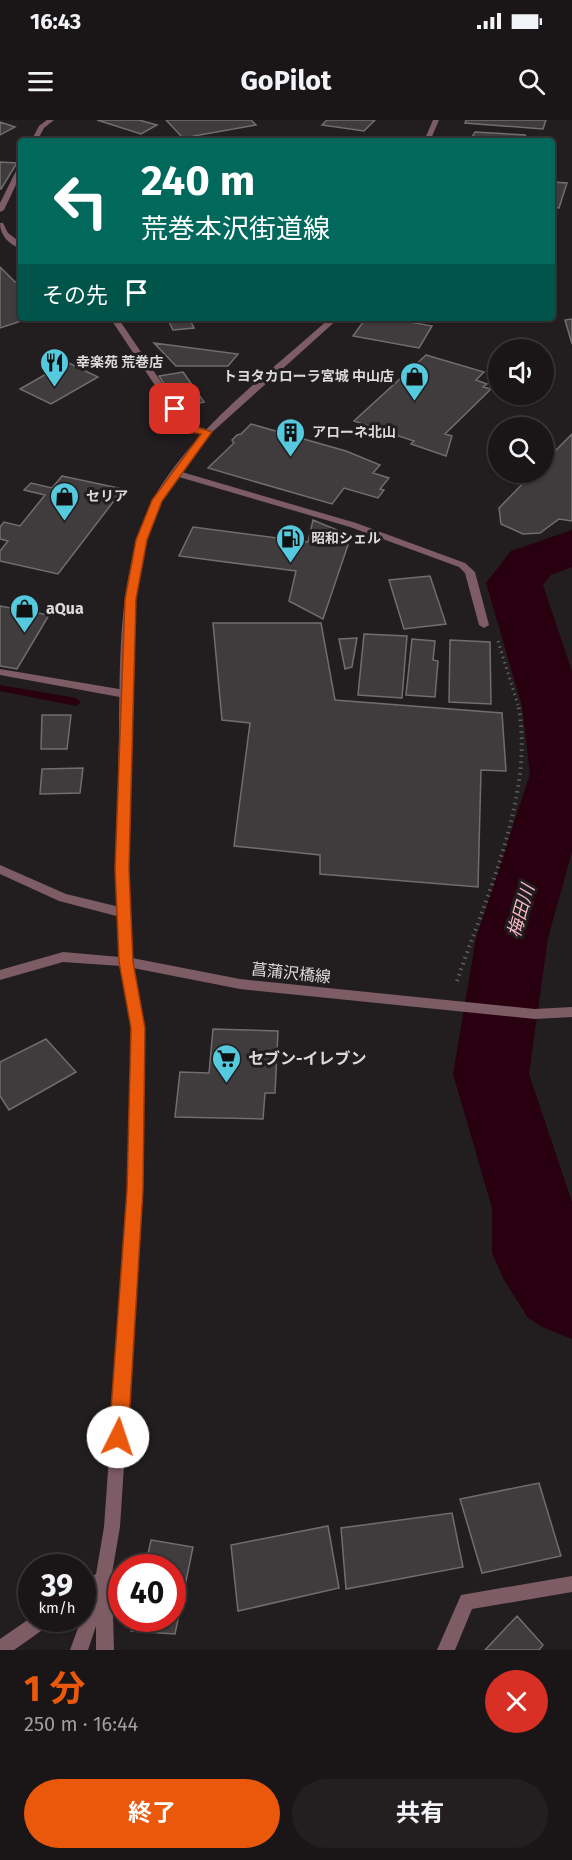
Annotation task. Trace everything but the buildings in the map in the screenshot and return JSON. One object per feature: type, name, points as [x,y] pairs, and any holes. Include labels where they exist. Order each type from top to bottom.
[{"type":"street","points":[[36,138],[41,127],[51,120]]},
{"type":"street","points":[[428,138],[436,120]]},
{"type":"street","points":[[0,210],[18,173]]},
{"type":"street","points":[[0,225],[18,244]]},
{"type":"street","points":[[116,321],[175,409],[194,429],[207,432]]},
{"type":"street","points":[[105,1650],[104,1579],[112,1527],[135,1190],[138,1028],[126,962],[124,913],[125,694],[130,599],[142,540],[157,500],[175,473],[207,432],[332,321]]},
{"type":"street","points":[[175,473],[353,525],[462,565],[470,572],[484,625]]},
{"type":"street","points":[[0,672],[125,694]]},
{"type":"street","points":[[0,869],[63,898],[124,913]]},
{"type":"street","name":"菖蒲沢橋線","points":[[0,975],[63,957],[126,962],[240,984],[535,1014],[572,1012]]},
{"type":"street","points":[[96,1584],[104,1579]]},
{"type":"street","points":[[79,1650],[104,1579]]},
{"type":"street","points":[[446,1650],[467,1601],[572,1584]]},
{"type":"street","points":[[0,1649],[25,1632]]},
{"type":"path","points":[[455,985],[508,829],[520,759],[521,723],[497,637],[484,625]]},
{"type":"waterway","name":"梅田川","points":[[572,547],[531,563],[514,583],[553,706],[562,774],[512,938],[491,1074],[533,1208],[534,1253],[558,1290],[572,1299]]},
{"type":"waterway","points":[[0,688],[76,702]]},
{"type":"place","name":"幸楽苑 荒巻店","points":[[55,388]]},
{"type":"place","name":"トヨタカローラ宮城 中山店","points":[[415,402]]},
{"type":"place","name":"アローネ北山","points":[[291,458]]},
{"type":"place","name":"セリア","points":[[65,522]]},
{"type":"place","name":"昭和シェル","points":[[290,564]]},
{"type":"place","name":"aQua","points":[[25,634]]},
{"type":"place","name":"セブン-イレブン","points":[[227,1084]]},
{"type":"route","points":[[118,1437],[135,1190],[138,1028],[126,962],[122,869],[125,694],[130,599],[142,540],[157,500],[207,432],[194,429],[175,409]]}]
